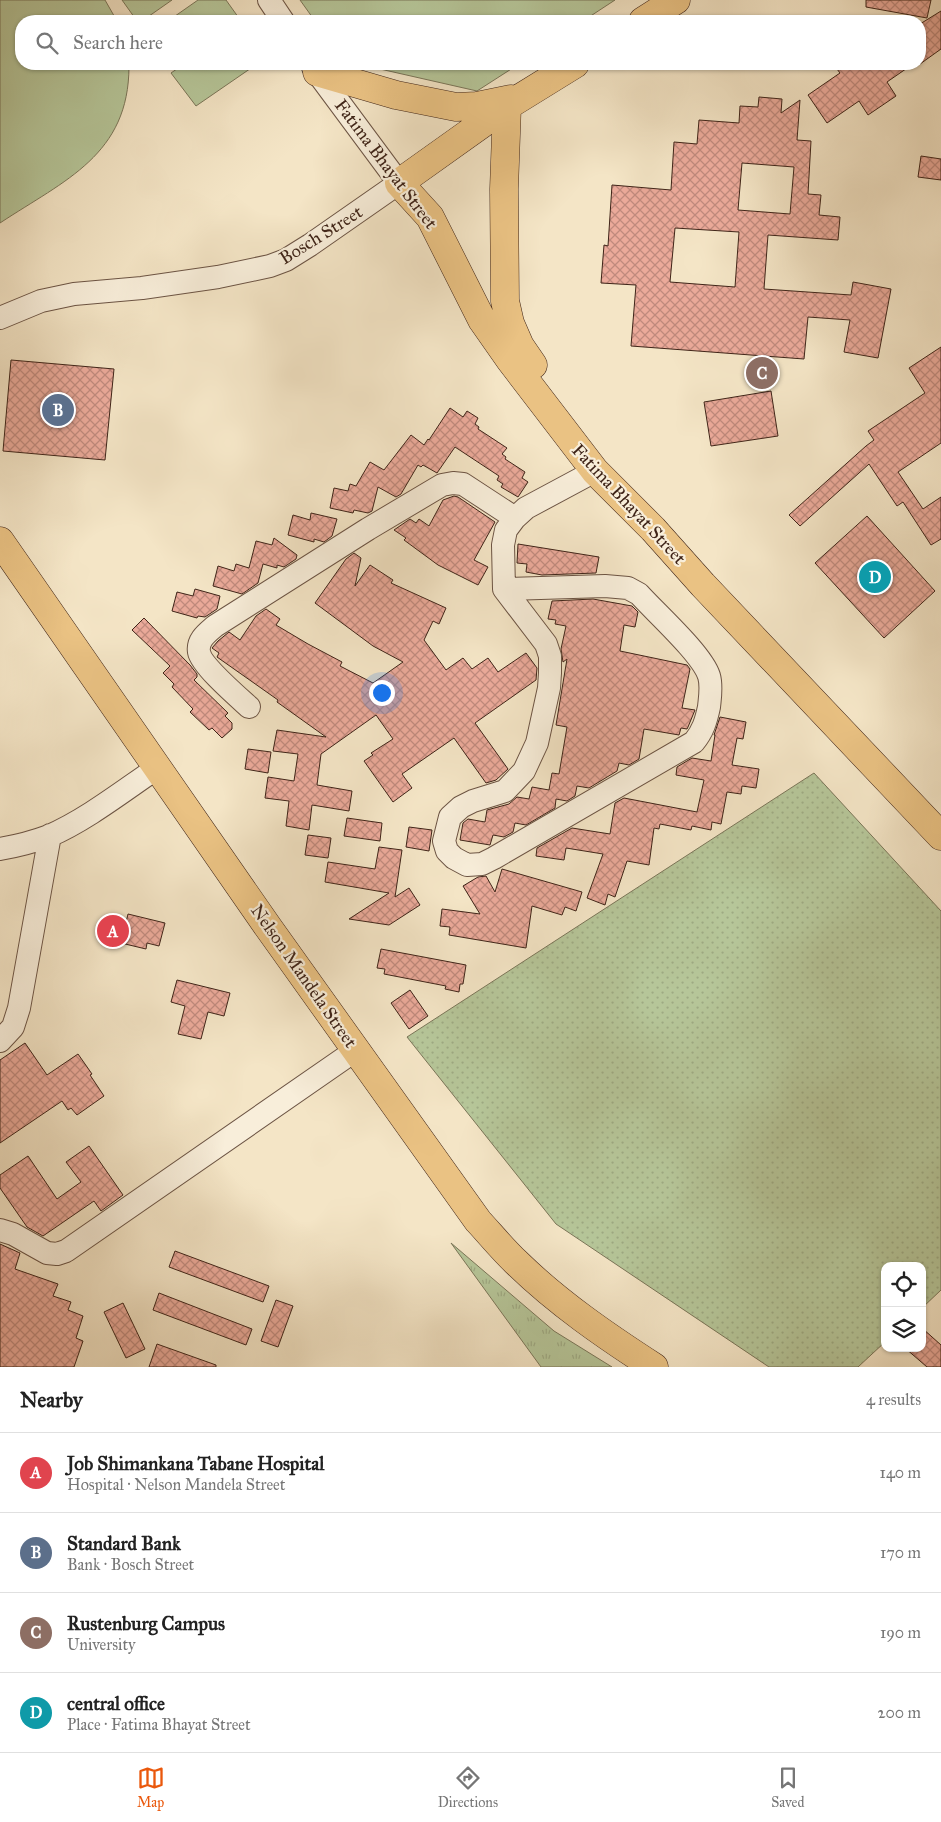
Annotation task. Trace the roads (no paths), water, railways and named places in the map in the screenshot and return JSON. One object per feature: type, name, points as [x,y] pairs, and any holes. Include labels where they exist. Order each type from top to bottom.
[{"type":"main road","points":[[652,15],[676,0]]},
{"type":"main road","points":[[320,70],[396,95],[456,107],[516,101],[504,190],[505,301],[510,323],[520,346],[540,375],[633,490],[642,504],[653,529]]},
{"type":"main road","name":"Bosch Street","points":[[399,183],[516,101],[565,70]]},
{"type":"main road","name":"Fatima Bhayat Street","points":[[399,183],[430,217],[482,320],[515,367],[595,471],[653,529],[703,585],[941,836]]},
{"type":"main road","name":"Nelson Mandela Street","points":[[0,541],[478,1221],[517,1263],[568,1307],[654,1367]]},
{"type":"street","points":[[269,0],[279,15]]},
{"type":"street","name":"Fatima Bhayat Street","points":[[315,70],[399,183]]},
{"type":"street","name":"Bosch Street","points":[[0,318],[40,301],[74,294],[142,288],[218,277],[270,266],[286,260],[310,245],[399,183]]},
{"type":"street","points":[[504,589],[606,586],[628,588],[639,594],[704,664],[711,685],[710,701],[702,733],[694,742],[494,858],[482,864],[466,865],[454,858],[448,851],[444,841],[450,817],[460,807],[505,791],[524,771],[537,743],[549,688],[550,665],[546,644],[504,589],[503,546],[506,530],[526,508],[595,471]]},
{"type":"street","points":[[249,707],[210,670],[199,652],[204,636],[215,626],[368,529],[442,485],[463,484],[515,518]]},
{"type":"street","points":[[0,849],[30,843],[50,835],[82,818],[158,768]]},
{"type":"street","points":[[0,1041],[13,1027],[19,1008],[50,835]]},
{"type":"street","points":[[0,1230],[13,1234],[47,1253],[57,1254],[66,1251],[356,1050]]},
{"type":"place","name":"Rustenburg Campus","points":[[762,373]]},
{"type":"place","name":"Standard Bank","points":[[58,410]]},
{"type":"place","name":"central office","points":[[875,577]]},
{"type":"place","name":"Job Shimankana Tabane Hospital","points":[[113,931]]}]
